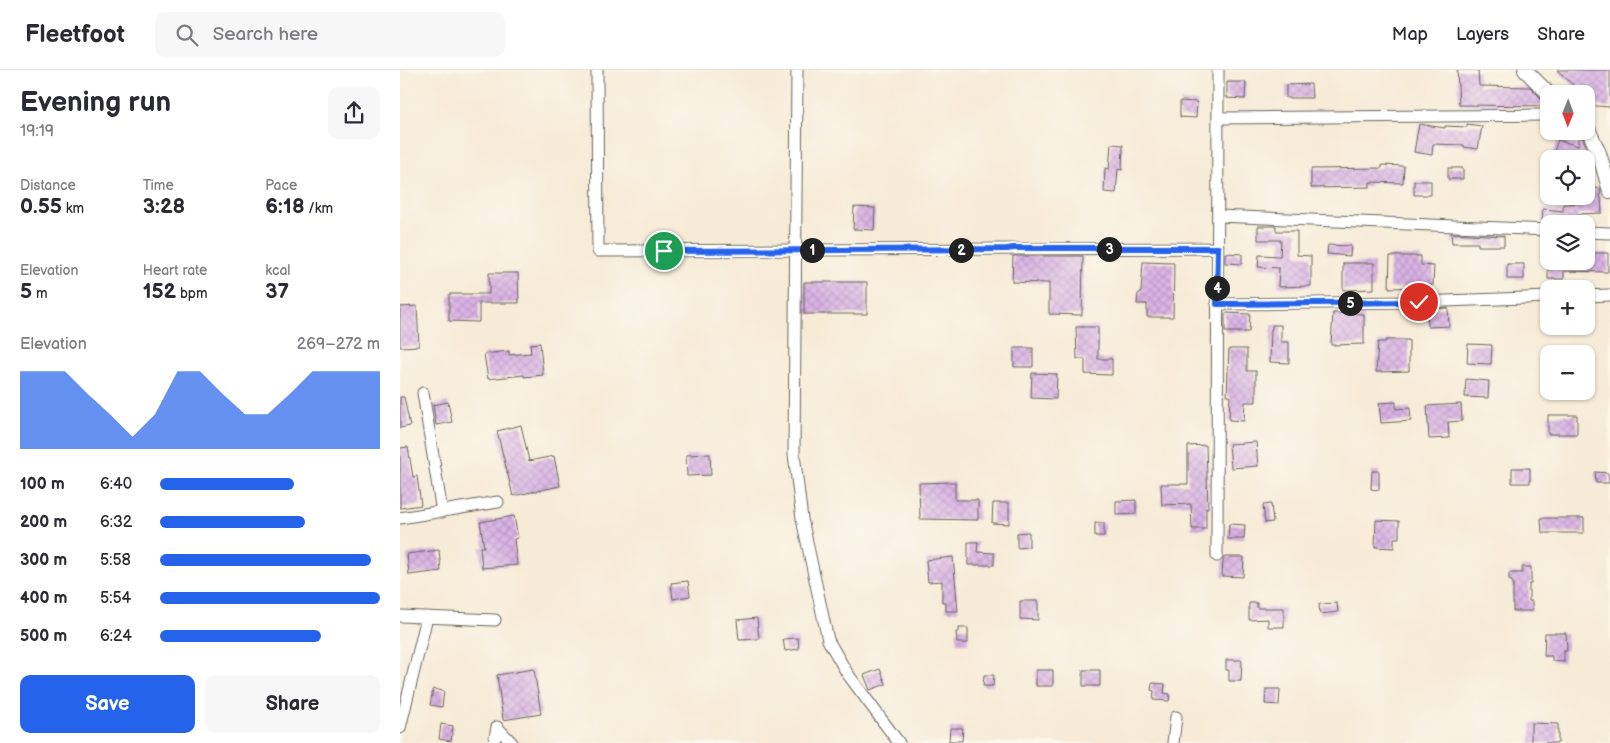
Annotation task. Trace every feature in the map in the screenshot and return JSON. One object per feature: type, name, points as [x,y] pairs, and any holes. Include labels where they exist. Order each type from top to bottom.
[{"type":"street","points":[[597,70],[598,251],[1218,248]]},
{"type":"street","points":[[797,70],[794,454],[802,519],[828,640],[847,674],[897,742]]},
{"type":"street","points":[[1217,556],[1218,70]]},
{"type":"street","points":[[1525,70],[1540,85]]},
{"type":"street","points":[[1218,118],[1540,115]]},
{"type":"street","points":[[1592,140],[1599,152],[1610,191]]},
{"type":"street","points":[[1218,216],[1540,230]]},
{"type":"street","points":[[1595,232],[1610,233]]},
{"type":"street","points":[[1595,296],[1610,295]]},
{"type":"street","points":[[1217,304],[1419,302],[1540,297]]},
{"type":"street","points":[[422,393],[442,512]]},
{"type":"street","points":[[400,518],[498,502]]},
{"type":"street","points":[[400,616],[495,620]]},
{"type":"street","points":[[400,728],[427,617]]},
{"type":"street","points":[[1173,743],[1176,717]]},
{"type":"street","points":[[494,743],[498,727],[512,743]]},
{"type":"building","points":[[1457,70],[1478,70],[1479,86],[1530,87],[1540,97],[1540,106],[1459,105]]},
{"type":"building","points":[[1557,70],[1610,70],[1610,107],[1595,105],[1595,85],[1573,85]]},
{"type":"building","points":[[1227,82],[1246,82],[1245,99],[1227,98]]},
{"type":"building","points":[[1311,84],[1312,98],[1286,98],[1286,85]]},
{"type":"building","points":[[1180,101],[1197,102],[1196,118],[1180,117]]},
{"type":"building","points":[[1419,124],[1445,128],[1445,126],[1467,127],[1467,124],[1482,126],[1478,149],[1464,147],[1464,145],[1433,144],[1432,155],[1414,152]]},
{"type":"building","points":[[1558,140],[1578,146],[1578,140],[1583,140],[1588,150],[1554,150]]},
{"type":"building","points":[[1111,144],[1123,145],[1122,170],[1118,169],[1116,193],[1104,192],[1105,168],[1109,169]]},
{"type":"building","points":[[1382,165],[1404,166],[1403,183],[1370,182],[1370,187],[1311,188],[1311,169],[1382,168]]},
{"type":"building","points":[[1448,168],[1463,168],[1463,179],[1448,179]]},
{"type":"building","points":[[1414,181],[1431,181],[1431,195],[1414,195]]},
{"type":"building","points":[[1595,188],[1600,188],[1602,213],[1542,215],[1543,209],[1563,211],[1563,205],[1595,205]]},
{"type":"building","points":[[854,207],[875,208],[874,230],[853,229]]},
{"type":"building","points":[[1258,226],[1276,226],[1276,231],[1297,231],[1297,255],[1311,256],[1311,286],[1278,287],[1279,268],[1258,267],[1259,255],[1280,256],[1281,240],[1258,240]]},
{"type":"building","points":[[1451,233],[1504,236],[1504,246],[1452,243]]},
{"type":"building","points":[[1328,245],[1351,246],[1350,256],[1327,254]]},
{"type":"building","points":[[1225,253],[1242,254],[1242,264],[1225,263]]},
{"type":"building","points":[[1595,253],[1608,253],[1608,272],[1564,271],[1564,279],[1548,279],[1548,270],[1595,270]]},
{"type":"building","points":[[1013,256],[1083,256],[1082,315],[1049,314],[1049,283],[1012,282]]},
{"type":"building","points":[[1390,256],[1421,256],[1421,265],[1434,266],[1433,285],[1389,288]]},
{"type":"building","points":[[1143,262],[1174,263],[1173,317],[1147,317],[1147,304],[1137,304],[1138,294],[1141,292]]},
{"type":"building","points":[[1343,263],[1374,263],[1374,289],[1343,290]]},
{"type":"building","points":[[1507,264],[1524,264],[1524,279],[1507,279]]},
{"type":"building","points":[[489,273],[518,273],[519,303],[479,303],[479,322],[449,321],[449,294],[489,294]]},
{"type":"building","points":[[804,282],[867,282],[867,314],[804,314]]},
{"type":"building","points":[[417,306],[419,346],[400,347],[400,307]]},
{"type":"building","points":[[1448,308],[1449,326],[1428,327],[1427,309]]},
{"type":"building","points":[[1225,313],[1250,314],[1249,332],[1225,332]]},
{"type":"building","points":[[1333,313],[1364,314],[1364,344],[1331,345]]},
{"type":"building","points":[[1272,325],[1281,325],[1281,342],[1289,342],[1289,363],[1270,362]]},
{"type":"building","points":[[1076,327],[1098,327],[1098,359],[1112,359],[1112,375],[1085,374],[1085,359],[1077,359]]},
{"type":"building","points":[[1386,340],[1409,340],[1409,371],[1376,372],[1378,342],[1386,342]]},
{"type":"building","points":[[540,343],[543,375],[488,379],[484,354],[509,351],[509,355],[531,353],[530,344]]},
{"type":"building","points":[[1468,344],[1492,345],[1491,364],[1467,363]]},
{"type":"building","points":[[1014,348],[1033,348],[1033,367],[1014,367]]},
{"type":"building","points":[[1229,349],[1247,349],[1247,371],[1256,371],[1256,402],[1245,402],[1244,421],[1229,420],[1230,396],[1227,396]]},
{"type":"building","points":[[1032,373],[1057,374],[1056,399],[1031,398]]},
{"type":"building","points":[[1466,379],[1489,381],[1488,398],[1465,397]]},
{"type":"building","points":[[400,397],[404,397],[410,426],[400,428]]},
{"type":"building","points":[[448,402],[452,422],[436,425],[433,405]]},
{"type":"building","points":[[1396,402],[1396,409],[1410,408],[1411,421],[1381,423],[1379,403]]},
{"type":"building","points":[[1461,404],[1462,421],[1448,422],[1449,438],[1429,439],[1427,406]]},
{"type":"building","points":[[1548,415],[1577,415],[1577,434],[1548,434]]},
{"type":"building","points":[[521,425],[529,461],[554,456],[560,486],[513,496],[497,431]]},
{"type":"building","points":[[1256,442],[1258,466],[1231,468],[1229,444]]},
{"type":"building","points":[[1206,445],[1208,508],[1206,508],[1206,529],[1192,529],[1191,504],[1162,505],[1161,484],[1188,484],[1188,446]]},
{"type":"building","points":[[408,447],[413,477],[417,476],[421,505],[400,508],[400,448]]},
{"type":"building","points":[[710,454],[711,475],[687,476],[686,455]]},
{"type":"building","points":[[1512,468],[1530,468],[1530,483],[1512,483]]},
{"type":"building","points":[[1372,471],[1379,471],[1379,490],[1371,489]]},
{"type":"building","points":[[1595,472],[1608,473],[1609,483],[1596,483]]},
{"type":"building","points":[[955,482],[955,500],[978,500],[978,520],[920,519],[919,483]]},
{"type":"building","points":[[1136,500],[1136,514],[1116,515],[1116,501]]},
{"type":"building","points":[[993,503],[1009,503],[1009,524],[992,523]]},
{"type":"building","points":[[1271,504],[1273,522],[1265,523],[1263,505]]},
{"type":"building","points":[[514,516],[518,538],[514,539],[517,565],[482,568],[480,547],[484,547],[480,522]]},
{"type":"building","points":[[1541,518],[1584,518],[1584,533],[1542,533]]},
{"type":"building","points":[[1376,520],[1399,521],[1399,538],[1394,538],[1394,548],[1375,547]]},
{"type":"building","points":[[1095,523],[1104,523],[1104,536],[1095,536]]},
{"type":"building","points":[[1229,524],[1245,525],[1244,539],[1228,539]]},
{"type":"building","points":[[1029,532],[1029,547],[1017,548],[1017,533]]},
{"type":"building","points":[[968,542],[978,542],[977,552],[994,553],[994,565],[968,565]]},
{"type":"building","points":[[439,550],[441,571],[409,575],[407,554]]},
{"type":"building","points":[[953,557],[958,611],[946,611],[946,602],[942,602],[942,581],[928,582],[926,560]]},
{"type":"building","points":[[1224,557],[1244,557],[1243,577],[1222,576]]},
{"type":"building","points":[[1522,567],[1531,567],[1529,601],[1532,601],[1532,611],[1513,611],[1513,582],[1509,580],[1509,573],[1522,573]]},
{"type":"building","points":[[688,581],[690,596],[673,599],[671,583]]},
{"type":"building","points":[[1020,601],[1038,601],[1038,620],[1020,619]]},
{"type":"building","points":[[1249,603],[1257,603],[1257,608],[1284,608],[1284,627],[1268,627],[1268,619],[1249,620]]},
{"type":"building","points":[[1337,603],[1338,612],[1320,614],[1319,604]]},
{"type":"building","points":[[757,618],[759,639],[739,640],[737,620]]},
{"type":"building","points":[[959,628],[968,628],[968,643],[957,643],[956,632],[959,632]]},
{"type":"building","points":[[1545,633],[1566,633],[1567,651],[1564,651],[1564,662],[1552,661],[1552,656],[1544,656]]},
{"type":"building","points":[[798,638],[799,649],[785,651],[783,639]]},
{"type":"building","points":[[1226,660],[1242,660],[1241,681],[1229,681],[1229,670],[1226,670]]},
{"type":"building","points":[[534,669],[541,714],[503,720],[497,675]]},
{"type":"building","points":[[880,669],[886,684],[870,690],[864,675]]},
{"type":"building","points":[[1036,670],[1053,670],[1053,686],[1036,686]]},
{"type":"building","points":[[1083,670],[1100,670],[1100,686],[1083,686]]},
{"type":"building","points":[[984,675],[994,675],[993,686],[983,686]]},
{"type":"building","points":[[1152,683],[1165,684],[1164,693],[1170,694],[1169,701],[1153,700],[1154,691],[1151,690]]},
{"type":"building","points":[[433,689],[444,691],[442,707],[430,705]]},
{"type":"building","points":[[1266,689],[1280,689],[1279,705],[1265,704]]},
{"type":"building","points":[[1531,723],[1558,724],[1558,743],[1531,743]]},
{"type":"building","points":[[441,724],[453,726],[451,741],[439,739]]},
{"type":"building","points":[[950,728],[963,728],[962,741],[949,741]]},
{"type":"route","points":[[664,251],[1218,248],[1217,304],[1419,302]]}]
